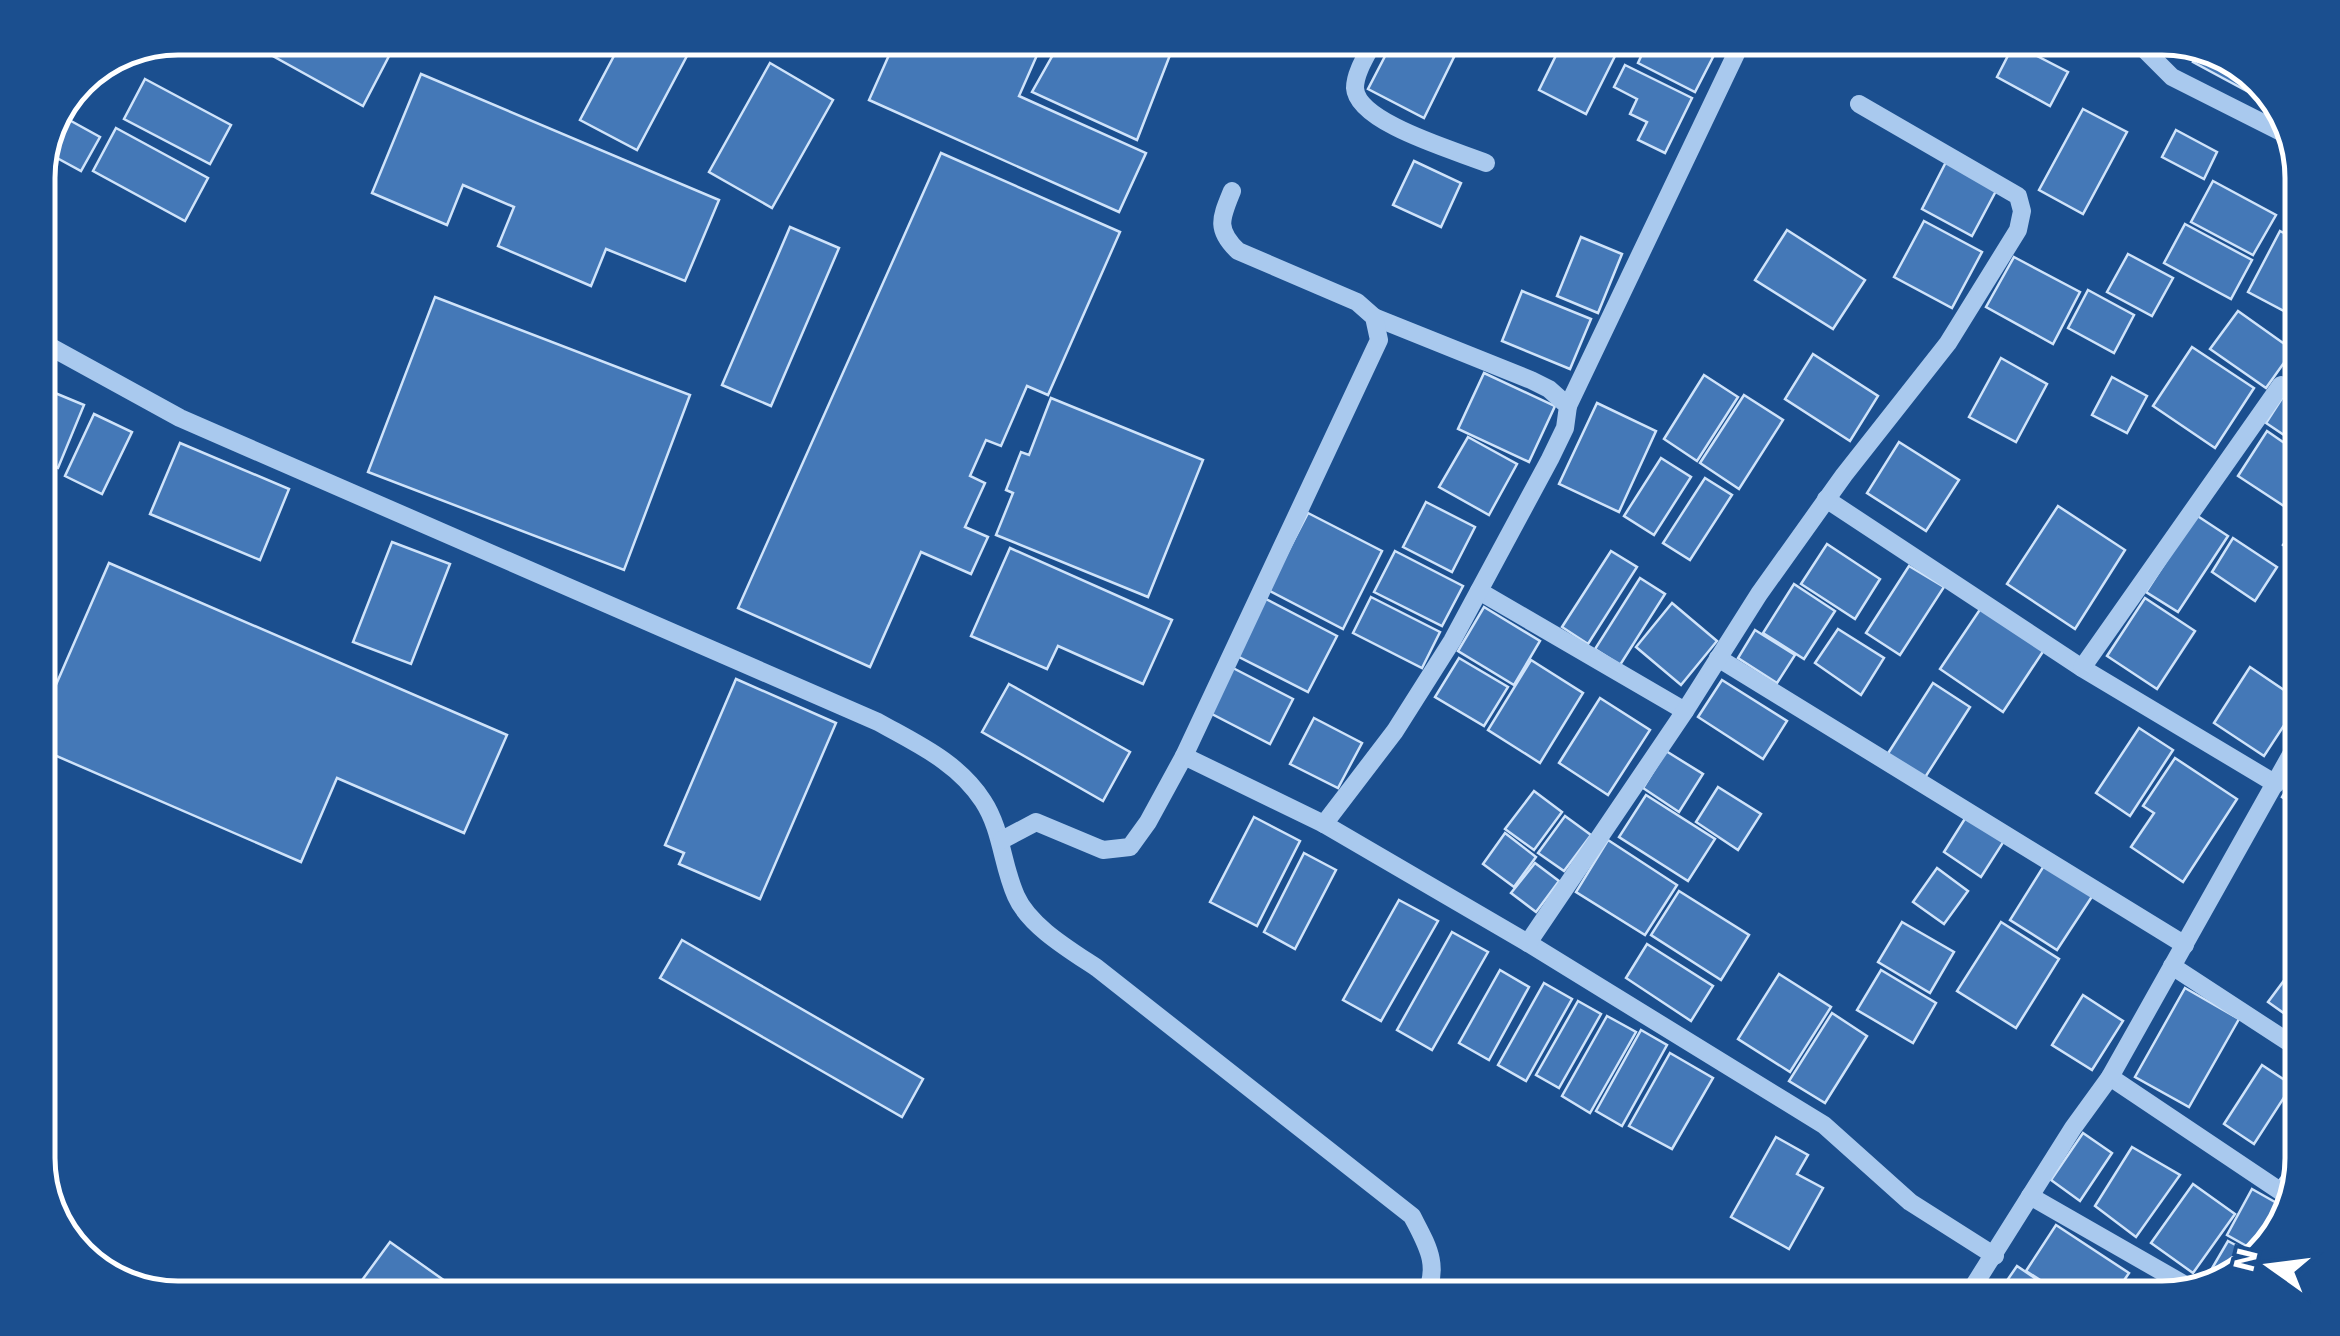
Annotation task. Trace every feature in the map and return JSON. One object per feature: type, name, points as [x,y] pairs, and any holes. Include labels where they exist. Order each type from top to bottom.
[{"type":"street","points":[[1367,55],[1355,88],[1374,117],[1486,163]]},
{"type":"street","points":[[1324,824],[1426,685],[1550,459],[1565,428],[1568,406],[1736,55]]},
{"type":"street","points":[[2149,55],[2172,77],[2274,128]]},
{"type":"street","points":[[1528,943],[1826,500],[1948,343],[2018,230],[2022,212],[2018,196],[1859,104]]},
{"type":"street","points":[[1232,190],[1220,218],[1225,239],[1238,252],[1357,302],[1374,317],[1531,380],[1568,406]]},
{"type":"street","points":[[1002,840],[1036,822],[1103,850],[1130,847],[1148,822],[1184,756],[1373,354],[1379,340],[1374,317]]},
{"type":"street","points":[[55,349],[180,418],[878,722],[951,764],[983,800],[1002,840],[1016,898],[1052,938],[1097,968],[1412,1216],[1432,1256],[1429,1281]]},
{"type":"street","points":[[2082,668],[2281,385]]},
{"type":"street","points":[[1826,500],[2082,668],[2276,784]]},
{"type":"street","points":[[1479,591],[1685,710]]},
{"type":"street","points":[[1718,658],[2184,944]]},
{"type":"street","points":[[1184,756],[1324,824],[1528,943],[1824,1126],[1910,1202],[1996,1256]]},
{"type":"street","points":[[1978,1281],[2110,1077],[2285,767]]},
{"type":"street","points":[[2172,966],[2285,1040]]},
{"type":"street","points":[[2110,1077],[2281,1191]]},
{"type":"street","points":[[2030,1196],[2177,1280]]},
{"type":"building","points":[[271,55],[390,55],[363,106]]},
{"type":"building","points":[[614,55],[687,55],[637,150],[580,120]]},
{"type":"building","points":[[889,55],[1037,55],[1019,96],[1146,153],[1119,212],[869,100]]},
{"type":"building","points":[[1053,55],[1170,55],[1137,140],[1032,92]]},
{"type":"building","points":[[1386,55],[1454,57],[1424,118],[1368,89]]},
{"type":"building","points":[[1556,55],[1616,55],[1586,114],[1539,90]]},
{"type":"building","points":[[1642,55],[1713,57],[1695,92],[1638,63]]},
{"type":"building","points":[[2008,55],[2035,55],[2068,72],[2050,106],[1997,77]]},
{"type":"building","points":[[2195,59],[2224,71],[2251,93],[2193,62]]},
{"type":"building","points":[[770,63],[833,100],[772,208],[709,172]]},
{"type":"building","points":[[1625,65],[1692,98],[1665,153],[1638,140],[1647,122],[1630,114],[1637,99],[1614,87]]},
{"type":"building","points":[[421,74],[719,200],[685,281],[606,249],[591,286],[498,246],[514,207],[463,185],[447,225],[372,193]]},
{"type":"building","points":[[145,79],[231,125],[210,164],[124,119]]},
{"type":"building","points":[[2083,109],[2127,132],[2083,214],[2039,190]]},
{"type":"building","points":[[70,120],[100,137],[81,171],[57,158]]},
{"type":"building","points":[[116,128],[208,178],[185,221],[93,171]]},
{"type":"building","points":[[2176,130],[2217,152],[2204,179],[2162,157]]},
{"type":"building","points":[[941,153],[1120,232],[1048,395],[1027,386],[1001,446],[986,440],[970,476],[985,483],[965,527],[988,537],[971,574],[921,552],[870,667],[738,608]]},
{"type":"building","points":[[1414,161],[1461,183],[1441,227],[1393,205]]},
{"type":"building","points":[[1946,162],[1997,189],[1972,236],[1922,209]]},
{"type":"building","points":[[2213,181],[2276,215],[2253,255],[2191,222]]},
{"type":"building","points":[[1924,221],[1982,252],[1952,308],[1894,277]]},
{"type":"building","points":[[2185,224],[2252,260],[2231,299],[2164,263]]},
{"type":"building","points":[[790,227],[839,248],[771,406],[722,385]]},
{"type":"building","points":[[1787,230],[1865,280],[1833,329],[1755,280]]},
{"type":"building","points":[[2280,231],[2285,234],[2284,311],[2248,292]]},
{"type":"building","points":[[1581,237],[1622,254],[1598,313],[1557,296]]},
{"type":"building","points":[[2128,254],[2173,278],[2152,316],[2107,292]]},
{"type":"building","points":[[2014,257],[2080,292],[2053,344],[1986,307]]},
{"type":"building","points":[[2088,290],[2134,315],[2114,353],[2068,328]]},
{"type":"building","points":[[1522,291],[1591,319],[1570,369],[1502,341]]},
{"type":"building","points":[[435,297],[690,395],[624,570],[368,472]]},
{"type":"building","points":[[2238,311],[2285,344],[2285,361],[2266,388],[2210,349]]},
{"type":"building","points":[[2192,347],[2254,388],[2215,448],[2153,406]]},
{"type":"building","points":[[1813,354],[1878,396],[1850,441],[1785,399]]},
{"type":"building","points":[[2001,358],[2047,384],[2016,442],[1969,417]]},
{"type":"building","points":[[1484,373],[1555,406],[1529,462],[1458,429]]},
{"type":"building","points":[[1704,375],[1738,397],[1697,461],[1664,439]]},
{"type":"building","points":[[2112,377],[2147,396],[2127,433],[2092,415]]},
{"type":"building","points":[[55,393],[84,405],[58,468],[55,467]]},
{"type":"building","points":[[2285,394],[2285,436],[2266,423]]},
{"type":"building","points":[[1744,395],[1783,420],[1739,489],[1700,463]]},
{"type":"building","points":[[1051,398],[1203,460],[1148,597],[996,535],[1013,493],[1006,490],[1021,452],[1029,455]]},
{"type":"building","points":[[1597,403],[1656,431],[1619,512],[1559,484]]},
{"type":"building","points":[[94,414],[132,432],[102,494],[65,476]]},
{"type":"building","points":[[2267,431],[2285,443],[2285,507],[2238,476]]},
{"type":"building","points":[[1468,437],[1517,464],[1489,515],[1439,487]]},
{"type":"building","points":[[1899,442],[1959,480],[1926,531],[1867,493]]},
{"type":"building","points":[[180,443],[289,489],[260,560],[150,514]]},
{"type":"building","points":[[1661,458],[1691,477],[1654,535],[1624,516]]},
{"type":"building","points":[[1705,478],[1732,495],[1690,560],[1663,543]]},
{"type":"building","points":[[1426,502],[1475,527],[1452,572],[1403,547]]},
{"type":"building","points":[[2058,506],[2125,550],[2075,629],[2007,584]]},
{"type":"building","points":[[1308,513],[1382,551],[1343,629],[1268,590]]},
{"type":"building","points":[[2196,515],[2228,536],[2178,612],[2146,592]]},
{"type":"building","points":[[2233,538],[2277,567],[2255,601],[2212,572]]},
{"type":"building","points":[[392,542],[450,564],[411,664],[353,642]]},
{"type":"building","points":[[1827,544],[1880,579],[1855,619],[1801,584]]},
{"type":"building","points":[[1010,548],[1172,620],[1143,684],[1058,646],[1047,669],[971,636]]},
{"type":"building","points":[[1395,551],[1463,586],[1442,626],[1374,592]]},
{"type":"building","points":[[1611,551],[1637,567],[1588,644],[1562,627]]},
{"type":"building","points":[[109,563],[507,735],[464,833],[337,778],[301,862],[55,755],[55,687]]},
{"type":"building","points":[[1909,566],[1944,587],[1900,655],[1866,633]]},
{"type":"building","points":[[1640,578],[1665,594],[1620,665],[1595,649]]},
{"type":"building","points":[[1794,584],[1835,611],[1804,659],[1763,633]]},
{"type":"building","points":[[1371,597],[1440,632],[1422,668],[1353,633]]},
{"type":"building","points":[[1264,598],[1337,636],[1308,692],[1235,655]]},
{"type":"building","points":[[2145,598],[2195,631],[2157,689],[2107,656]]},
{"type":"building","points":[[1672,603],[1717,641],[1681,685],[1636,647]]},
{"type":"building","points":[[1484,607],[1540,641],[1514,685],[1458,651]]},
{"type":"building","points":[[1981,608],[2044,650],[2003,712],[1940,669]]},
{"type":"building","points":[[1838,629],[1884,658],[1861,695],[1815,663]]},
{"type":"building","points":[[1755,630],[1795,655],[1777,683],[1738,658]]},
{"type":"building","points":[[1459,658],[1508,687],[1484,726],[1435,697]]},
{"type":"building","points":[[1531,660],[1583,693],[1540,763],[1488,730]]},
{"type":"building","points":[[1231,667],[1293,699],[1270,744],[1208,712]]},
{"type":"building","points":[[2250,667],[2285,691],[2285,724],[2264,756],[2214,723]]},
{"type":"building","points":[[736,679],[836,723],[760,899],[679,864],[684,853],[665,845]]},
{"type":"building","points":[[1722,680],[1787,721],[1763,759],[1698,717]]},
{"type":"building","points":[[1933,683],[1970,707],[1924,779],[1887,755]]},
{"type":"building","points":[[1009,684],[1130,752],[1103,801],[982,732]]},
{"type":"building","points":[[1600,698],[1650,730],[1608,795],[1559,763]]},
{"type":"building","points":[[1314,718],[1362,743],[1338,788],[1290,764]]},
{"type":"building","points":[[2139,728],[2173,750],[2130,816],[2096,793]]},
{"type":"building","points":[[1666,751],[1703,774],[1679,812],[1643,788]]},
{"type":"building","points":[[2175,758],[2237,799],[2183,882],[2131,847],[2154,813],[2143,806]]},
{"type":"building","points":[[1718,787],[1761,814],[1738,850],[1696,822]]},
{"type":"building","points":[[1534,791],[1562,812],[1534,850],[1505,829]]},
{"type":"building","points":[[1646,795],[1715,839],[1688,881],[1619,837]]},
{"type":"building","points":[[1565,816],[1591,835],[1564,871],[1538,853]]},
{"type":"building","points":[[1254,817],[1300,841],[1257,926],[1210,902]]},
{"type":"building","points":[[1966,817],[2004,841],[1981,877],[1944,852]]},
{"type":"building","points":[[1505,833],[1536,857],[1514,887],[1483,864]]},
{"type":"building","points":[[1608,840],[1677,885],[1645,935],[1576,892]]},
{"type":"building","points":[[1304,853],[1336,870],[1295,949],[1264,932]]},
{"type":"building","points":[[1535,863],[1559,881],[1536,912],[1511,893]]},
{"type":"building","points":[[2045,864],[2093,895],[2057,950],[2010,920]]},
{"type":"building","points":[[1937,868],[1968,891],[1944,924],[1913,902]]},
{"type":"building","points":[[1679,891],[1749,935],[1721,980],[1651,935]]},
{"type":"building","points":[[1399,900],[1438,921],[1381,1021],[1343,1000]]},
{"type":"building","points":[[1902,922],[1954,952],[1930,993],[1878,962]]},
{"type":"building","points":[[2001,922],[2059,959],[2016,1028],[1957,991]]},
{"type":"building","points":[[1452,932],[1488,952],[1432,1050],[1397,1030]]},
{"type":"building","points":[[682,940],[923,1079],[902,1117],[660,978]]},
{"type":"building","points":[[1647,944],[1713,986],[1691,1021],[1626,978]]},
{"type":"building","points":[[1500,970],[1529,987],[1489,1060],[1459,1043]]},
{"type":"building","points":[[1881,970],[1936,1003],[1913,1043],[1857,1010]]},
{"type":"building","points":[[1779,974],[1831,1007],[1790,1072],[1738,1039]]},
{"type":"building","points":[[2285,979],[2285,1014],[2268,1002]]},
{"type":"building","points":[[1544,983],[1572,999],[1526,1081],[1498,1065]]},
{"type":"building","points":[[2185,988],[2239,1019],[2189,1107],[2135,1077]]},
{"type":"building","points":[[2083,995],[2123,1021],[2092,1070],[2052,1045]]},
{"type":"building","points":[[1578,1001],[1601,1014],[1559,1088],[1536,1075]]},
{"type":"building","points":[[1832,1013],[1867,1036],[1825,1103],[1789,1081]]},
{"type":"building","points":[[1607,1016],[1636,1032],[1590,1113],[1562,1096]]},
{"type":"building","points":[[1641,1030],[1667,1045],[1622,1126],[1596,1111]]},
{"type":"building","points":[[1670,1053],[1713,1078],[1672,1149],[1629,1126]]},
{"type":"building","points":[[2262,1065],[2285,1080],[2285,1096],[2254,1144],[2224,1124]]},
{"type":"building","points":[[2083,1133],[2112,1153],[2080,1201],[2051,1180]]},
{"type":"building","points":[[1776,1137],[1808,1155],[1797,1174],[1823,1188],[1789,1249],[1731,1217]]},
{"type":"building","points":[[2132,1147],[2180,1175],[2136,1237],[2095,1206]]},
{"type":"building","points":[[2193,1184],[2235,1214],[2220,1216],[2220,1235],[2193,1273],[2151,1243]]},
{"type":"building","points":[[2252,1189],[2276,1205],[2271,1216],[2237,1216]]},
{"type":"building","points":[[2056,1225],[2129,1273],[2124,1281],[2042,1281],[2026,1271]]},
{"type":"building","points":[[390,1242],[445,1281],[361,1281]]},
{"type":"building","points":[[2017,1266],[2039,1281],[2007,1281]]}]
